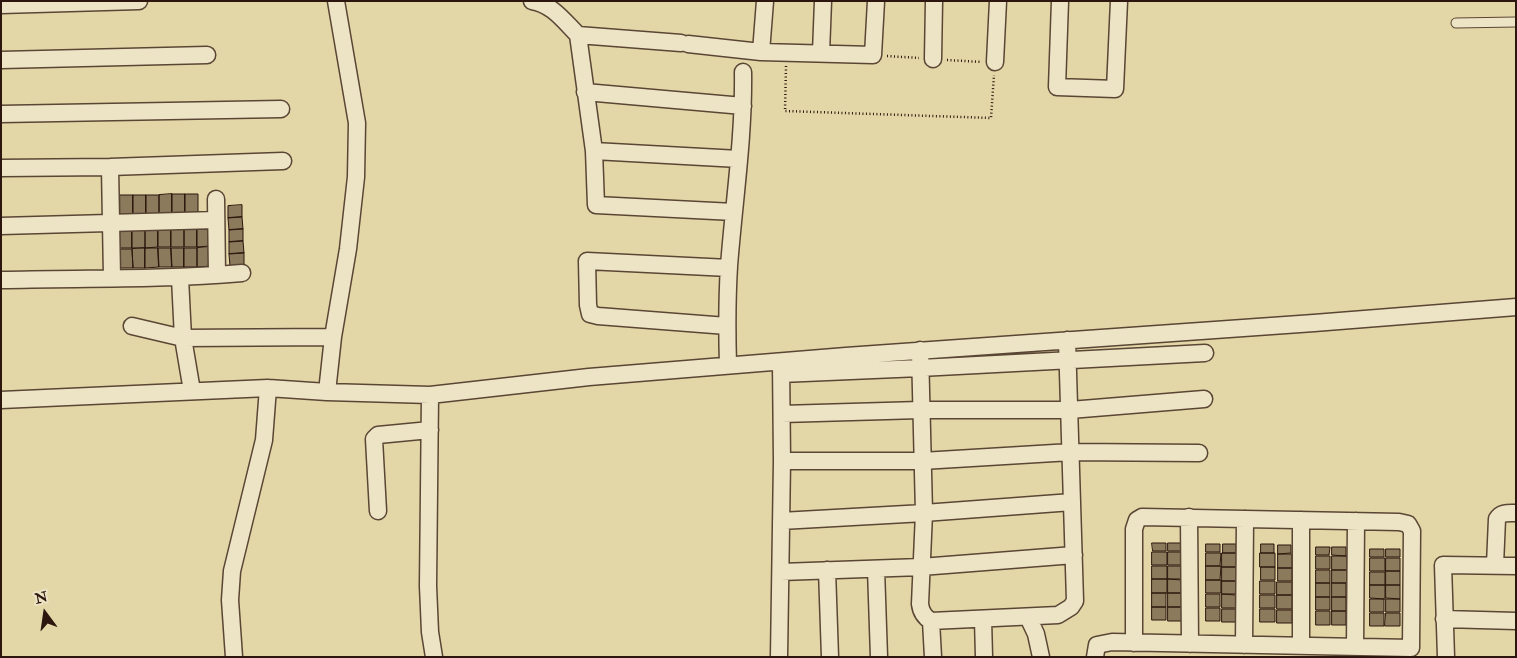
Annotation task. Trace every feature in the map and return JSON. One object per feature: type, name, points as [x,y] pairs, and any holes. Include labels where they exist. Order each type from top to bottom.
[{"type":"street","points":[[1,5],[138,1]]},
{"type":"street","points":[[327,392],[333,337],[348,249],[356,177],[357,123],[336,1]]},
{"type":"street","points":[[532,1],[541,3],[554,11],[578,35],[594,151],[596,205],[734,212]]},
{"type":"street","points":[[762,52],[765,1]]},
{"type":"street","points":[[821,53],[823,1]]},
{"type":"street","points":[[578,35],[762,52],[873,55],[876,1]]},
{"type":"street","points":[[933,59],[934,1]]},
{"type":"street","points":[[995,62],[998,1]]},
{"type":"street","points":[[1060,1],[1057,87],[1115,89],[1119,1]]},
{"type":"street","points":[[1,60],[207,55]]},
{"type":"street","points":[[728,366],[729,268],[744,106],[743,72]]},
{"type":"street","points":[[585,92],[744,106]]},
{"type":"street","points":[[1,114],[282,109]]},
{"type":"street","points":[[594,151],[739,159]]},
{"type":"street","points":[[1,168],[110,167],[283,161]]},
{"type":"street","points":[[110,167],[112,277]]},
{"type":"street","points":[[216,199],[217,275]]},
{"type":"street","points":[[1,226],[216,220]]},
{"type":"street","points":[[727,326],[590,314],[587,261],[729,268]]},
{"type":"street","points":[[1,280],[112,277],[180,278],[242,273]]},
{"type":"street","points":[[180,278],[183,338],[192,391]]},
{"type":"street","points":[[781,367],[920,350],[1304,324],[1516,306]]},
{"type":"street","points":[[132,326],[183,338],[333,337]]},
{"type":"street","points":[[920,350],[924,513],[921,612],[931,621],[1058,615],[1071,607],[1075,600],[1067,340]]},
{"type":"street","points":[[1,400],[268,388],[430,395],[589,377],[728,366],[920,368],[1205,353]]},
{"type":"street","points":[[779,657],[782,461],[781,367]]},
{"type":"street","points":[[234,657],[230,600],[232,571],[264,440],[268,388]]},
{"type":"street","points":[[430,395],[428,586],[430,632],[434,657]]},
{"type":"street","points":[[782,414],[920,410],[1070,410],[1204,399]]},
{"type":"street","points":[[378,511],[374,439],[378,436],[430,430]]},
{"type":"street","points":[[782,461],[922,461],[1071,452],[1199,453]]},
{"type":"street","points":[[781,521],[1072,502]]},
{"type":"street","points":[[1495,565],[1497,519],[1504,513],[1516,513]]},
{"type":"street","points":[[1094,657],[1098,644],[1106,642],[1410,648],[1412,531],[1408,524],[1399,522],[1142,516],[1137,520],[1134,528],[1134,642]]},
{"type":"street","points":[[1189,518],[1190,644]]},
{"type":"street","points":[[1244,645],[1245,519]]},
{"type":"street","points":[[1301,520],[1301,646]]},
{"type":"street","points":[[1355,647],[1356,521]]},
{"type":"street","points":[[781,572],[921,567],[1074,555]]},
{"type":"street","points":[[1446,657],[1443,565],[1516,566]]},
{"type":"street","points":[[876,569],[879,657]]},
{"type":"street","points":[[827,570],[830,657]]},
{"type":"street","points":[[1028,617],[1036,634],[1040,657]]},
{"type":"street","points":[[983,619],[984,657]]},
{"type":"street","points":[[1444,619],[1516,621]]},
{"type":"street","points":[[931,621],[933,657]]},
{"type":"lane","points":[[1456,23],[1516,22]]},
{"type":"path","points":[[786,52],[785,111],[991,118],[995,62],[873,55]]},
{"type":"building","points":[[172,194],[172,213],[159,214],[159,195]]},
{"type":"building","points":[[172,194],[185,194],[185,213],[172,213]]},
{"type":"building","points":[[185,194],[198,194],[198,213],[185,213]]},
{"type":"building","points":[[120,195],[133,195],[133,214],[120,215]]},
{"type":"building","points":[[133,195],[146,195],[146,214],[133,214]]},
{"type":"building","points":[[146,195],[159,195],[159,214],[146,214]]},
{"type":"building","points":[[242,205],[242,217],[228,218],[228,206]]},
{"type":"building","points":[[242,217],[243,229],[229,230],[228,218]]},
{"type":"building","points":[[197,227],[197,247],[184,247],[184,228]]},
{"type":"building","points":[[197,227],[210,227],[210,246],[197,247]]},
{"type":"building","points":[[158,228],[171,228],[171,247],[158,247]]},
{"type":"building","points":[[158,228],[158,247],[145,248],[145,229]]},
{"type":"building","points":[[171,228],[184,228],[184,247],[171,247]]},
{"type":"building","points":[[119,229],[132,229],[132,248],[119,248]]},
{"type":"building","points":[[132,229],[145,229],[145,248],[132,248]]},
{"type":"building","points":[[243,229],[243,241],[229,242],[229,230]]},
{"type":"building","points":[[243,241],[244,253],[229,254],[229,242]]},
{"type":"building","points":[[210,247],[211,266],[197,267],[197,248]]},
{"type":"building","points":[[145,248],[158,248],[159,267],[145,268]]},
{"type":"building","points":[[145,248],[145,268],[133,268],[132,249]]},
{"type":"building","points":[[158,248],[171,248],[172,267],[159,267]]},
{"type":"building","points":[[171,248],[184,248],[184,267],[172,267]]},
{"type":"building","points":[[184,248],[197,248],[197,267],[184,267]]},
{"type":"building","points":[[119,249],[132,249],[133,268],[120,268]]},
{"type":"building","points":[[244,253],[244,265],[230,266],[229,254]]},
{"type":"building","points":[[1152,543],[1166,543],[1166,551],[1153,551]]},
{"type":"building","points":[[1168,543],[1182,543],[1182,551],[1168,551]]},
{"type":"building","points":[[1206,544],[1220,544],[1220,552],[1206,552]]},
{"type":"building","points":[[1223,544],[1236,544],[1236,553],[1223,553]]},
{"type":"building","points":[[1261,544],[1274,544],[1274,553],[1261,553]]},
{"type":"building","points":[[1278,545],[1291,545],[1291,553],[1278,554]]},
{"type":"building","points":[[1316,547],[1330,547],[1329,555],[1316,555]]},
{"type":"building","points":[[1332,547],[1346,547],[1346,556],[1332,555]]},
{"type":"building","points":[[1370,549],[1384,549],[1384,557],[1370,557]]},
{"type":"building","points":[[1386,549],[1400,549],[1400,557],[1386,557]]},
{"type":"building","points":[[1152,552],[1167,552],[1167,565],[1152,565]]},
{"type":"building","points":[[1168,552],[1182,552],[1182,565],[1168,565]]},
{"type":"building","points":[[1206,553],[1221,553],[1220,566],[1206,566]]},
{"type":"building","points":[[1222,553],[1237,553],[1237,567],[1222,567]]},
{"type":"building","points":[[1260,553],[1275,553],[1275,567],[1260,567]]},
{"type":"building","points":[[1278,554],[1292,554],[1292,568],[1278,568]]},
{"type":"building","points":[[1316,556],[1330,556],[1330,569],[1316,569]]},
{"type":"building","points":[[1332,556],[1347,556],[1347,570],[1332,570]]},
{"type":"building","points":[[1370,558],[1385,558],[1385,571],[1370,571]]},
{"type":"building","points":[[1386,558],[1400,558],[1400,571],[1386,571]]},
{"type":"building","points":[[1152,566],[1167,566],[1167,579],[1152,579]]},
{"type":"building","points":[[1168,566],[1182,566],[1182,579],[1168,579]]},
{"type":"building","points":[[1206,566],[1221,566],[1220,580],[1206,580]]},
{"type":"building","points":[[1222,567],[1237,567],[1237,581],[1222,581]]},
{"type":"building","points":[[1261,567],[1275,567],[1275,580],[1261,580]]},
{"type":"building","points":[[1278,568],[1292,568],[1292,581],[1278,581]]},
{"type":"building","points":[[1316,570],[1330,570],[1330,583],[1316,583]]},
{"type":"building","points":[[1332,570],[1347,570],[1347,583],[1332,583]]},
{"type":"building","points":[[1386,571],[1400,571],[1400,585],[1386,585]]},
{"type":"building","points":[[1370,572],[1385,572],[1385,585],[1370,585]]},
{"type":"building","points":[[1152,579],[1167,579],[1167,593],[1152,593]]},
{"type":"building","points":[[1168,579],[1182,580],[1182,593],[1168,593]]},
{"type":"building","points":[[1206,580],[1221,580],[1221,593],[1206,593]]},
{"type":"building","points":[[1222,581],[1237,581],[1237,594],[1222,594]]},
{"type":"building","points":[[1260,581],[1275,581],[1275,594],[1260,594]]},
{"type":"building","points":[[1277,582],[1292,582],[1292,595],[1277,595]]},
{"type":"building","points":[[1316,583],[1330,583],[1330,597],[1316,597]]},
{"type":"building","points":[[1332,583],[1346,583],[1346,597],[1332,597]]},
{"type":"building","points":[[1370,585],[1385,585],[1385,599],[1370,598]]},
{"type":"building","points":[[1386,585],[1400,585],[1400,599],[1386,598]]},
{"type":"building","points":[[1152,593],[1166,593],[1166,607],[1152,607]]},
{"type":"building","points":[[1168,593],[1182,593],[1182,607],[1168,607]]},
{"type":"building","points":[[1206,594],[1220,594],[1220,607],[1206,607]]},
{"type":"building","points":[[1222,594],[1236,595],[1236,608],[1222,608]]},
{"type":"building","points":[[1260,595],[1275,595],[1275,608],[1260,608]]},
{"type":"building","points":[[1277,595],[1292,595],[1292,609],[1277,609]]},
{"type":"building","points":[[1316,597],[1330,597],[1330,610],[1316,610]]},
{"type":"building","points":[[1332,597],[1346,597],[1346,611],[1332,611]]},
{"type":"building","points":[[1370,599],[1384,599],[1384,612],[1370,612]]},
{"type":"building","points":[[1386,599],[1400,599],[1400,612],[1386,612]]},
{"type":"building","points":[[1152,607],[1166,607],[1166,620],[1152,620]]},
{"type":"building","points":[[1168,607],[1182,607],[1182,621],[1168,621]]},
{"type":"building","points":[[1206,608],[1220,608],[1220,621],[1206,621]]},
{"type":"building","points":[[1222,609],[1236,609],[1236,622],[1222,622]]},
{"type":"building","points":[[1260,609],[1275,609],[1275,622],[1260,622]]},
{"type":"building","points":[[1277,610],[1292,610],[1292,623],[1277,623]]},
{"type":"building","points":[[1316,611],[1330,611],[1330,625],[1316,625]]},
{"type":"building","points":[[1332,611],[1346,611],[1346,625],[1332,625]]},
{"type":"building","points":[[1370,613],[1384,613],[1384,626],[1370,626]]},
{"type":"building","points":[[1386,613],[1400,613],[1400,626],[1385,626]]}]
